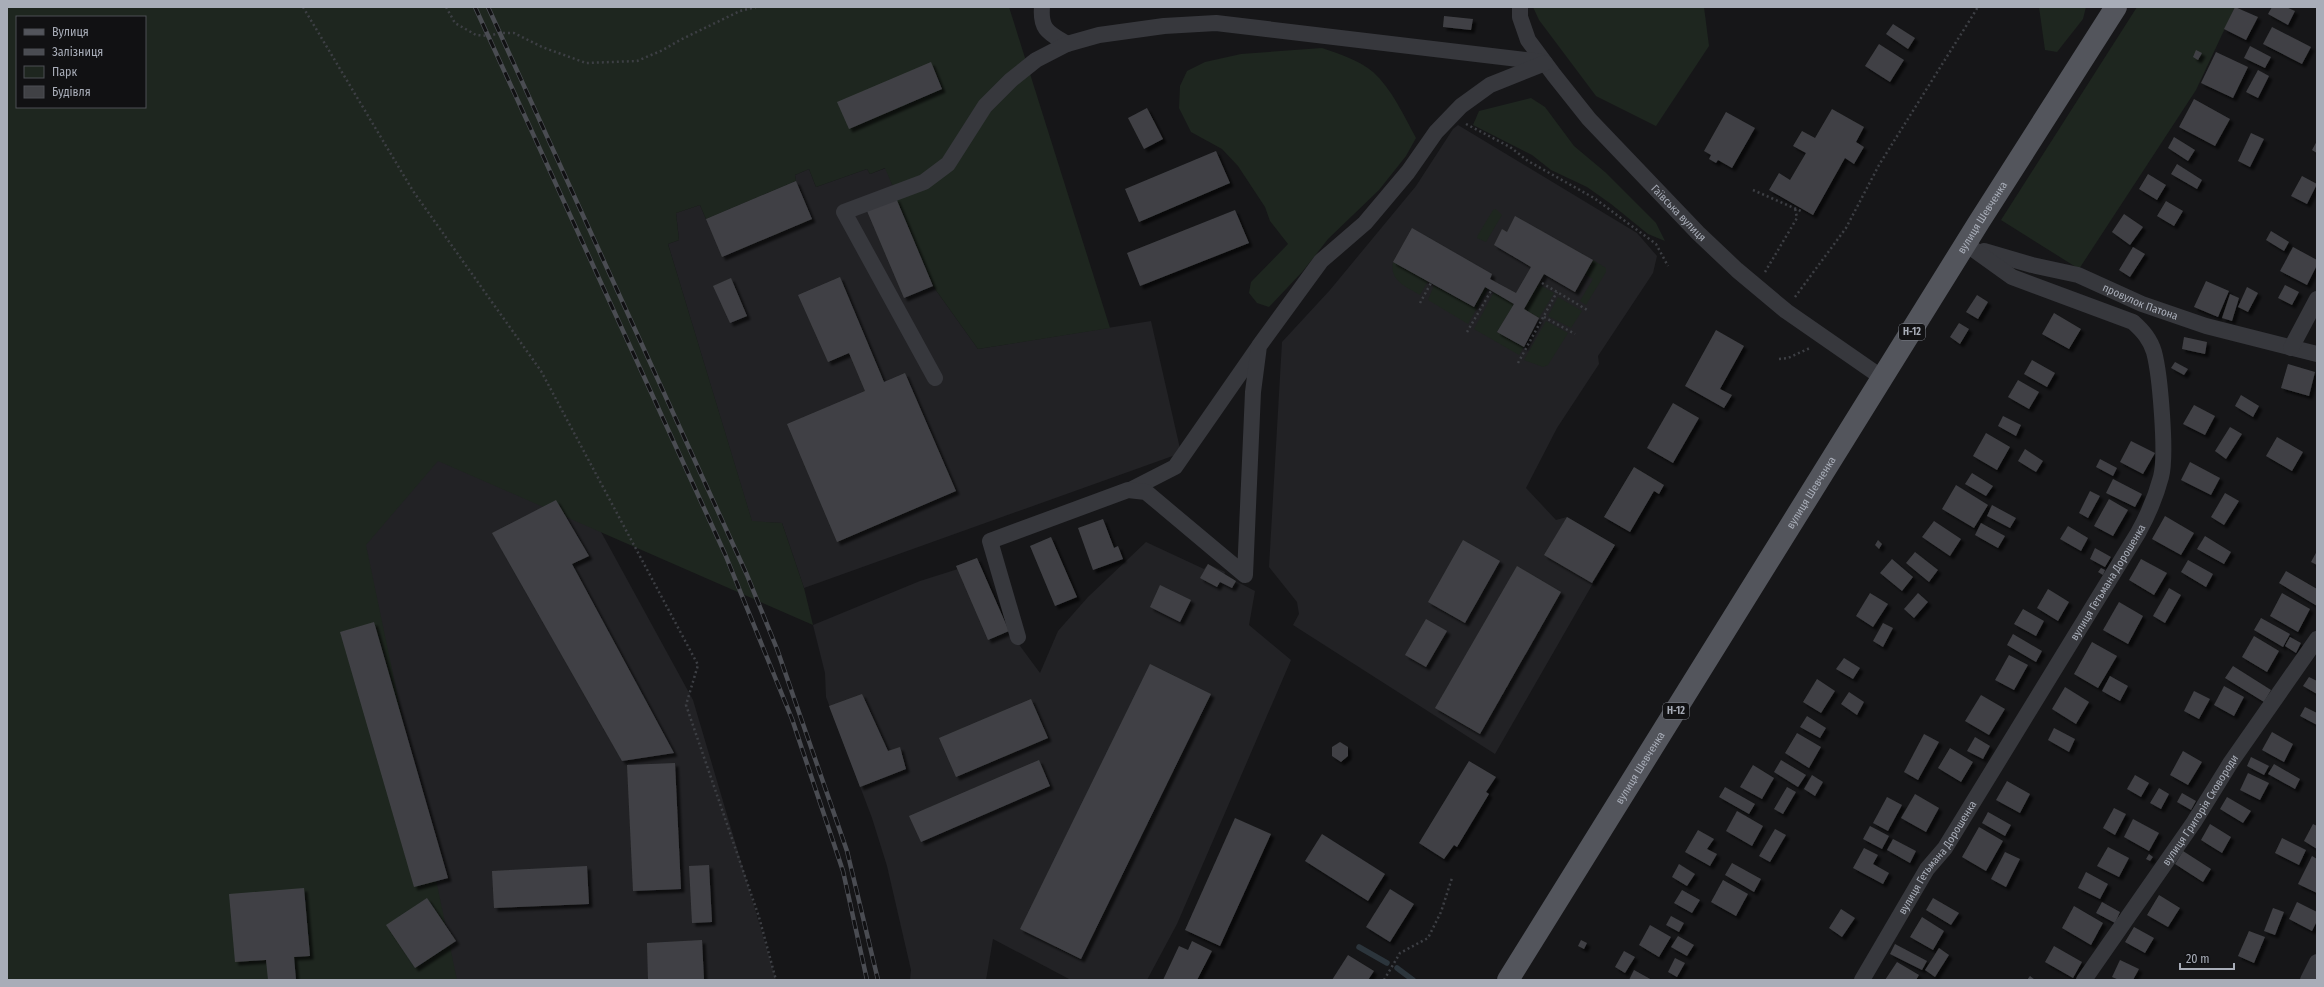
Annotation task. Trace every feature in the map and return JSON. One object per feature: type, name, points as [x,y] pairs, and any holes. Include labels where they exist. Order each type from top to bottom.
[{"type":"main road","name":"вулиця Шевченка","points":[[1508,980],[1884,379],[1966,244],[2116,7]]},
{"type":"street","points":[[1042,7],[1041,19],[1046,32],[1067,44]]},
{"type":"street","name":"Гаївська вулиця","points":[[1520,7],[1520,18],[1528,40],[1589,119],[1698,233],[1786,311],[1884,379]]},
{"type":"street","points":[[935,378],[844,212],[924,182],[948,164],[985,106],[1011,80],[1036,60],[1067,44],[1099,35],[1136,29],[1216,23],[1486,54],[1545,63]]},
{"type":"street","points":[[1018,637],[990,541],[1128,490],[1175,467],[1259,346],[1321,261],[1365,223],[1408,172],[1436,132],[1452,116],[1490,85],[1545,63]]},
{"type":"street","name":"провулок Патона","points":[[1966,244],[2032,266],[2078,274],[2142,304],[2206,326],[2317,354]]},
{"type":"street","name":"вулиця Гетьмана Дорошенка","points":[[1862,980],[1927,869],[1949,841],[2138,533],[2148,515],[2161,476],[2163,438],[2157,375],[2154,352],[2146,334],[2133,322],[2012,277],[1966,244]]},
{"type":"street","points":[[2292,348],[2317,299]]},
{"type":"street","points":[[1128,490],[1146,492],[1245,575],[1253,392],[1259,346]]},
{"type":"street","name":"вулиця Григорія Сковороди","points":[[2084,980],[2194,822],[2231,762],[2317,639]]},
{"type":"street","points":[[2308,980],[2317,962]]},
{"type":"path","points":[[303,7],[413,191],[540,371],[698,665],[686,705],[759,917],[776,980]]},
{"type":"path","points":[[446,7],[455,24],[476,35],[489,36],[500,33],[514,34],[542,47],[586,63],[637,61],[664,50],[680,40],[740,11],[756,7]]},
{"type":"path","points":[[1786,311],[1846,228],[1879,165],[1978,7]]},
{"type":"path","points":[[1452,116],[1510,147],[1528,162],[1594,198],[1656,244],[1668,266]]},
{"type":"path","points":[[1753,190],[1801,211],[1803,209]]},
{"type":"path","points":[[1756,286],[1797,218],[1795,208]]},
{"type":"path","points":[[1420,303],[1431,283]]},
{"type":"path","points":[[1542,283],[1589,311]]},
{"type":"path","points":[[1467,332],[1491,291]]},
{"type":"path","points":[[1518,363],[1557,292]]},
{"type":"path","points":[[1544,317],[1575,334]]},
{"type":"path","points":[[1779,360],[1800,353],[1826,339]]},
{"type":"path","points":[[1384,980],[1400,953],[1428,938],[1441,912],[1452,878]]},
{"type":"shaded area","points":[[1458,125],[1637,233],[1657,256],[1653,273],[1598,356],[1599,364],[1557,428],[1526,488],[1556,520],[1567,517],[1615,545],[1495,754],[1293,625],[1299,614],[1297,602],[1269,567],[1282,342],[1330,290],[1416,186],[1453,129]]},
{"type":"shaded area","points":[[886,168],[893,187],[891,188],[933,286],[978,349],[1151,321],[1181,453],[804,588],[782,523],[752,522],[668,244],[679,240],[676,213],[700,205],[706,219],[796,181],[795,175],[809,169],[816,187],[867,169],[870,174]]},
{"type":"shaded area","points":[[530,402],[693,700],[776,980],[194,980],[389,414]]},
{"type":"shaded area","points":[[1146,542],[1204,569],[1208,564],[1225,572],[1224,575],[1255,591],[1249,625],[1291,660],[1177,924],[1147,980],[1071,980],[993,939],[986,980],[910,980],[911,970],[887,866],[872,818],[826,697],[825,673],[813,625],[920,581],[958,569],[956,566],[977,558],[1009,631],[1040,673],[1058,631],[1088,597]]},
{"type":"green space","points":[[7,7],[1009,7],[1110,328],[978,349],[933,286],[891,188],[893,187],[885,168],[870,174],[867,169],[816,187],[809,169],[795,175],[796,181],[706,219],[700,205],[676,213],[679,240],[668,244],[752,521],[782,523],[804,588],[813,625],[438,461],[366,545],[457,980],[7,980]]},
{"type":"green space","points":[[1533,7],[1704,7],[1709,46],[1656,126],[1596,96],[1539,20]]},
{"type":"green space","points":[[2039,7],[2086,7],[2083,19],[2057,52],[2045,50]]},
{"type":"green space","points":[[2137,7],[2235,7],[2196,90],[2079,269],[2001,220]]},
{"type":"green space","points":[[1322,48],[1355,61],[1373,72],[1392,95],[1416,138],[1406,156],[1379,190],[1328,239],[1303,271],[1269,307],[1257,303],[1249,293],[1251,282],[1288,244],[1270,221],[1265,207],[1238,166],[1222,149],[1191,132],[1179,108],[1180,86],[1187,71],[1205,62],[1241,54]]},
{"type":"green space","points":[[1531,98],[1545,107],[1574,146],[1605,172],[1656,223],[1665,241],[1648,234],[1587,187],[1551,170],[1532,155],[1473,125],[1479,111]]},
{"type":"green space","points":[[1496,209],[1502,215],[1486,242],[1477,238],[1493,210]]},
{"type":"green space","points":[[1593,260],[1606,268],[1606,272],[1586,305],[1580,301],[1593,279],[1585,274]]},
{"type":"green space","points":[[1393,262],[1428,281],[1420,295],[1396,279],[1392,269]]},
{"type":"green space","points":[[1538,284],[1554,293],[1539,318],[1524,309]]},
{"type":"green space","points":[[1434,285],[1474,307],[1485,287],[1488,289],[1468,324],[1428,300]]},
{"type":"green space","points":[[1494,292],[1514,304],[1497,332],[1524,347],[1519,355],[1474,329]]},
{"type":"green space","points":[[1558,297],[1582,311],[1571,328],[1548,316]]},
{"type":"green space","points":[[1546,321],[1568,333],[1548,365],[1543,367],[1524,360]]},
{"type":"building","points":[[2235,7],[2258,17],[2246,40],[2224,29]]},
{"type":"building","points":[[2272,7],[2286,7],[2295,11],[2288,25],[2268,14]]},
{"type":"building","points":[[1444,16],[1473,19],[1471,30],[1443,27]]},
{"type":"building","points":[[1893,24],[1915,38],[1908,49],[1886,34]]},
{"type":"building","points":[[2272,27],[2311,47],[2302,64],[2263,44]]},
{"type":"building","points":[[1879,44],[1904,60],[1890,82],[1865,66]]},
{"type":"building","points":[[2250,46],[2271,57],[2265,68],[2244,58]]},
{"type":"building","points":[[2196,50],[2202,53],[2198,60],[2193,57]]},
{"type":"building","points":[[2216,52],[2248,67],[2233,98],[2201,83]]},
{"type":"building","points":[[931,62],[942,89],[849,129],[837,102]]},
{"type":"building","points":[[2258,70],[2269,76],[2258,98],[2246,92]]},
{"type":"building","points":[[2194,99],[2230,119],[2215,146],[2179,127]]},
{"type":"building","points":[[1147,108],[1163,139],[1144,149],[1128,118]]},
{"type":"building","points":[[1832,109],[1864,127],[1856,142],[1864,147],[1854,164],[1845,158],[1813,215],[1769,190],[1779,173],[1790,180],[1806,153],[1793,146],[1802,131],[1815,138]]},
{"type":"building","points":[[1726,112],[1755,128],[1732,168],[1718,160],[1716,163],[1709,159],[1711,155],[1704,151]]},
{"type":"building","points":[[2251,133],[2264,139],[2250,167],[2238,161]]},
{"type":"building","points":[[2174,137],[2195,150],[2188,161],[2168,148]]},
{"type":"building","points":[[2317,141],[2317,153],[2312,150]]},
{"type":"building","points":[[1216,151],[1230,183],[1139,222],[1125,189]]},
{"type":"building","points":[[2177,164],[2202,180],[2197,189],[2171,174]]},
{"type":"building","points":[[2148,174],[2166,185],[2157,200],[2139,189]]},
{"type":"building","points":[[2302,176],[2317,184],[2307,204],[2291,196]]},
{"type":"building","points":[[796,181],[812,219],[722,257],[706,219]]},
{"type":"building","points":[[896,198],[933,286],[904,298],[867,211]]},
{"type":"building","points":[[2166,201],[2183,211],[2174,226],[2157,216]]},
{"type":"building","points":[[1235,210],[1249,243],[1140,286],[1127,253]]},
{"type":"building","points":[[2124,214],[2143,227],[2130,245],[2112,232]]},
{"type":"building","points":[[1515,216],[1593,260],[1575,292],[1544,274],[1524,309],[1539,318],[1524,347],[1497,332],[1514,304],[1485,287],[1474,307],[1393,262],[1412,228],[1492,274],[1490,279],[1516,293],[1531,267],[1494,245],[1502,229],[1507,232]]},
{"type":"building","points":[[2271,231],[2289,242],[2284,251],[2266,240]]},
{"type":"building","points":[[2133,247],[2145,254],[2130,277],[2119,270]]},
{"type":"building","points":[[2293,247],[2317,260],[2317,265],[2307,285],[2280,271]]},
{"type":"building","points":[[840,277],[884,382],[905,373],[956,491],[837,542],[787,424],[865,391],[849,353],[828,362],[798,295]]},
{"type":"building","points":[[731,278],[747,316],[730,323],[713,286]]},
{"type":"building","points":[[2206,281],[2229,291],[2218,317],[2194,307]]},
{"type":"building","points":[[2285,285],[2299,292],[2292,305],[2278,298]]},
{"type":"building","points":[[2247,287],[2258,293],[2248,312],[2238,307]]},
{"type":"building","points":[[2230,294],[2239,298],[2232,321],[2222,318]]},
{"type":"building","points":[[1977,295],[1988,302],[1978,319],[1966,312]]},
{"type":"building","points":[[2054,313],[2081,329],[2069,349],[2042,334]]},
{"type":"building","points":[[1959,323],[1969,329],[1960,344],[1950,337]]},
{"type":"building","points":[[1716,330],[1744,346],[1720,389],[1732,395],[1724,408],[1685,386]]},
{"type":"building","points":[[2184,337],[2207,342],[2205,354],[2182,349]]},
{"type":"building","points":[[2032,360],[2055,373],[2047,387],[2024,374]]},
{"type":"building","points":[[2175,362],[2188,369],[2184,375],[2171,368]]},
{"type":"building","points":[[2288,364],[2315,372],[2309,396],[2281,388]]},
{"type":"building","points":[[2018,380],[2039,392],[2029,409],[2008,397]]},
{"type":"building","points":[[2241,395],[2259,406],[2253,417],[2235,406]]},
{"type":"building","points":[[1673,403],[1699,418],[1673,463],[1647,448]]},
{"type":"building","points":[[2194,405],[2215,416],[2205,435],[2183,424]]},
{"type":"building","points":[[2003,416],[2021,425],[2016,436],[1998,426]]},
{"type":"building","points":[[2230,427],[2242,434],[2226,459],[2215,451]]},
{"type":"building","points":[[1986,433],[2010,447],[1997,470],[1973,456]]},
{"type":"building","points":[[2277,437],[2303,452],[2292,471],[2266,456]]},
{"type":"building","points":[[2131,441],[2155,453],[2143,474],[2120,462]]},
{"type":"building","points":[[2025,449],[2043,461],[2036,472],[2018,461]]},
{"type":"building","points":[[2100,459],[2117,468],[2113,476],[2096,467]]},
{"type":"building","points":[[2190,462],[2220,478],[2211,495],[2181,480]]},
{"type":"building","points":[[1634,467],[1664,485],[1659,494],[1654,491],[1630,532],[1604,517]]},
{"type":"building","points":[[1972,473],[1993,486],[1986,496],[1965,484]]},
{"type":"building","points":[[2113,479],[2142,494],[2135,507],[2106,493]]},
{"type":"building","points":[[1956,485],[1988,505],[1974,528],[1942,509]]},
{"type":"building","points":[[2090,491],[2100,496],[2088,518],[2079,513]]},
{"type":"building","points":[[2225,493],[2239,501],[2224,525],[2211,517]]},
{"type":"building","points":[[2109,499],[2128,510],[2113,536],[2094,526]]},
{"type":"building","points":[[556,500],[589,556],[572,564],[674,753],[622,761],[492,533]]},
{"type":"building","points":[[1992,505],[2016,518],[2010,528],[1987,516]]},
{"type":"building","points":[[2165,516],[2194,533],[2181,555],[2152,539]]},
{"type":"building","points":[[1567,517],[1615,545],[1592,583],[1544,555]]},
{"type":"building","points":[[1103,519],[1114,548],[1118,546],[1123,559],[1093,570],[1078,528]]},
{"type":"building","points":[[1934,521],[1961,539],[1950,556],[1922,537]]},
{"type":"building","points":[[1981,523],[2005,536],[1998,548],[1975,535]]},
{"type":"building","points":[[2068,526],[2088,538],[2081,551],[2060,539]]},
{"type":"building","points":[[2205,536],[2231,552],[2224,564],[2197,549]]},
{"type":"building","points":[[1051,537],[1077,597],[1055,606],[1030,546]]},
{"type":"building","points":[[1463,540],[1500,561],[1465,623],[1428,602]]},
{"type":"building","points":[[1878,540],[1882,544],[1879,549],[1875,545]]},
{"type":"building","points":[[2095,548],[2111,557],[2105,567],[2090,559]]},
{"type":"building","points":[[2317,551],[2317,565],[2311,562]]},
{"type":"building","points":[[1915,552],[1938,570],[1929,582],[1906,563]]},
{"type":"building","points":[[977,558],[1009,631],[988,640],[956,566]]},
{"type":"building","points":[[1892,559],[1913,577],[1902,591],[1880,573]]},
{"type":"building","points":[[2141,559],[2167,573],[2154,595],[2129,580]]},
{"type":"building","points":[[2188,560],[2213,574],[2206,587],[2181,572]]},
{"type":"building","points":[[1208,564],[1236,581],[1232,588],[1220,582],[1217,587],[1200,578]]},
{"type":"building","points":[[1517,566],[1561,592],[1480,734],[1435,708]]},
{"type":"building","points":[[2101,568],[2105,570],[2103,575],[2098,572]]},
{"type":"building","points":[[2286,571],[2317,589],[2317,606],[2279,583]]},
{"type":"building","points":[[1160,585],[1191,600],[1180,622],[1150,607]]},
{"type":"building","points":[[2169,588],[2181,595],[2165,623],[2153,616]]},
{"type":"building","points":[[2048,589],[2069,602],[2058,621],[2037,608]]},
{"type":"building","points":[[1870,593],[1888,604],[1873,627],[1856,616]]},
{"type":"building","points":[[1918,593],[1928,602],[1914,618],[1904,609]]},
{"type":"building","points":[[2282,593],[2310,609],[2298,632],[2270,616]]},
{"type":"building","points":[[2119,602],[2143,616],[2128,644],[2103,630]]},
{"type":"building","points":[[2023,609],[2044,621],[2036,636],[2014,624]]},
{"type":"building","points":[[2261,618],[2290,634],[2283,647],[2254,630]]},
{"type":"building","points":[[1426,619],[1447,631],[1426,667],[1405,655]]},
{"type":"building","points":[[374,622],[448,878],[414,887],[340,632]]},
{"type":"building","points":[[1883,623],[1893,628],[1883,647],[1873,641]]},
{"type":"building","points":[[2013,634],[2042,651],[2036,662],[2007,645]]},
{"type":"building","points":[[2254,636],[2279,651],[2267,672],[2242,657]]},
{"type":"building","points":[[2290,637],[2301,643],[2296,653],[2285,646]]},
{"type":"building","points":[[2092,642],[2117,656],[2098,688],[2074,674]]},
{"type":"building","points":[[2009,655],[2028,665],[2014,690],[1995,680]]},
{"type":"building","points":[[1844,658],[1860,668],[1853,679],[1836,669]]},
{"type":"building","points":[[1150,664],[1211,694],[1081,959],[1020,929]]},
{"type":"building","points":[[2233,666],[2271,690],[2264,702],[2225,678]]},
{"type":"building","points":[[2110,676],[2128,686],[2120,701],[2102,691]]},
{"type":"building","points":[[2309,677],[2317,681],[2317,694],[2303,686]]},
{"type":"building","points":[[1817,679],[1835,691],[1821,713],[1803,702]]},
{"type":"building","points":[[2224,686],[2244,697],[2234,716],[2214,705]]},
{"type":"building","points":[[2065,687],[2089,702],[2076,724],[2052,709]]},
{"type":"building","points":[[2194,691],[2210,699],[2199,719],[2184,711]]},
{"type":"building","points":[[1849,692],[1864,702],[1857,715],[1841,704]]},
{"type":"building","points":[[862,694],[888,751],[900,747],[906,769],[860,787],[829,706]]},
{"type":"building","points":[[1981,695],[2005,709],[1989,735],[1965,721]]},
{"type":"building","points":[[1031,699],[1048,738],[956,777],[939,738]]},
{"type":"building","points":[[2305,707],[2317,713],[2317,725],[2300,716]]},
{"type":"building","points":[[1807,716],[1826,728],[1820,738],[1800,727]]},
{"type":"building","points":[[2054,728],[2075,739],[2069,752],[2048,740]]},
{"type":"building","points":[[2272,732],[2293,744],[2284,762],[2262,750]]},
{"type":"building","points":[[1797,733],[1821,747],[1809,768],[1785,753]]},
{"type":"building","points":[[1924,734],[1939,742],[1918,780],[1904,772]]},
{"type":"building","points":[[1975,737],[1990,746],[1983,759],[1967,751]]},
{"type":"building","points":[[1340,742],[1348,747],[1348,756],[1341,762],[1332,756],[1332,747]]},
{"type":"building","points":[[1950,748],[1973,762],[1961,782],[1938,768]]},
{"type":"building","points":[[2183,751],[2202,762],[2188,785],[2170,775]]},
{"type":"building","points":[[2251,757],[2269,766],[2264,775],[2247,766]]},
{"type":"building","points":[[1039,760],[1050,786],[921,842],[909,816]]},
{"type":"building","points":[[1781,760],[1806,775],[1798,787],[1774,772]]},
{"type":"building","points":[[1469,761],[1496,777],[1486,792],[1489,794],[1457,847],[1454,845],[1444,859],[1419,843]]},
{"type":"building","points":[[675,763],[681,889],[633,891],[627,765]]},
{"type":"building","points":[[2274,764],[2300,779],[2295,789],[2268,774]]},
{"type":"building","points":[[1753,765],[1774,778],[1762,799],[1740,787]]},
{"type":"building","points":[[2248,773],[2269,783],[2260,800],[2240,790]]},
{"type":"building","points":[[1812,775],[1823,782],[1815,796],[1804,789]]},
{"type":"building","points":[[2135,775],[2149,783],[2141,797],[2127,789]]},
{"type":"building","points":[[2007,781],[2030,794],[2020,813],[1996,800]]},
{"type":"building","points":[[1725,787],[1755,804],[1749,814],[1719,797]]},
{"type":"building","points":[[1787,787],[1796,792],[1783,814],[1774,809]]},
{"type":"building","points":[[2159,788],[2169,794],[2161,809],[2150,803]]},
{"type":"building","points":[[2182,793],[2196,801],[2191,810],[2177,802]]},
{"type":"building","points":[[1915,794],[1939,808],[1926,832],[1901,818]]},
{"type":"building","points":[[1887,797],[1902,805],[1888,831],[1873,823]]},
{"type":"building","points":[[2227,797],[2251,811],[2243,823],[2220,809]]},
{"type":"building","points":[[2114,808],[2126,814],[2115,835],[2103,828]]},
{"type":"building","points":[[1737,811],[1763,826],[1752,846],[1726,831]]},
{"type":"building","points":[[1988,812],[2011,825],[2005,836],[1982,823]]},
{"type":"building","points":[[1235,818],[1271,834],[1220,946],[1185,930]]},
{"type":"building","points":[[2133,819],[2159,833],[2149,851],[2124,837]]},
{"type":"building","points":[[2210,824],[2231,837],[2222,853],[2201,840]]},
{"type":"building","points":[[2313,824],[2317,826],[2317,849],[2304,841]]},
{"type":"building","points":[[1870,826],[1889,836],[1882,849],[1863,839]]},
{"type":"building","points":[[1979,827],[2003,841],[1986,871],[1962,857]]},
{"type":"building","points":[[1775,829],[1786,835],[1770,862],[1759,856]]},
{"type":"building","points":[[1698,830],[1714,839],[1707,849],[1717,854],[1710,866],[1685,852]]},
{"type":"building","points":[[1322,834],[1385,874],[1368,901],[1305,861]]},
{"type":"building","points":[[2282,838],[2306,850],[2299,865],[2275,853]]},
{"type":"building","points":[[1893,839],[1916,851],[1910,863],[1887,850]]},
{"type":"building","points":[[2108,847],[2129,858],[2119,877],[2097,866]]},
{"type":"building","points":[[1864,848],[1878,855],[1873,864],[1889,873],[1883,884],[1853,868]]},
{"type":"building","points":[[2183,851],[2211,869],[2203,882],[2175,864]]},
{"type":"building","points":[[2005,852],[2020,859],[2006,887],[1991,879]]},
{"type":"building","points":[[2149,854],[2153,857],[2150,861],[2146,859]]},
{"type":"building","points":[[2312,856],[2317,859],[2317,893],[2298,884]]},
{"type":"building","points":[[1732,863],[1761,879],[1754,892],[1725,875]]},
{"type":"building","points":[[1679,864],[1695,874],[1687,886],[1672,877]]},
{"type":"building","points":[[709,865],[712,922],[692,923],[689,866]]},
{"type":"building","points":[[587,866],[589,904],[494,908],[492,871]]},
{"type":"building","points":[[2086,872],[2108,884],[2100,899],[2078,888]]},
{"type":"building","points":[[1723,880],[1748,894],[1736,916],[1711,902]]},
{"type":"building","points":[[304,888],[310,956],[294,957],[296,980],[268,980],[266,960],[235,962],[229,894]]},
{"type":"building","points":[[1390,889],[1414,904],[1390,942],[1366,927]]},
{"type":"building","points":[[1682,890],[1700,900],[1692,913],[1674,903]]},
{"type":"building","points":[[2159,895],[2180,908],[2168,927],[2147,915]]},
{"type":"building","points":[[427,898],[456,941],[415,968],[386,925]]},
{"type":"building","points":[[1933,898],[1959,913],[1951,925],[1926,910]]},
{"type":"building","points":[[2102,902],[2120,912],[2115,923],[2096,913]]},
{"type":"building","points":[[2297,902],[2317,912],[2317,921],[2312,931],[2289,919]]},
{"type":"building","points":[[2074,906],[2103,923],[2091,945],[2062,928]]},
{"type":"building","points":[[2273,908],[2284,912],[2275,935],[2264,931]]},
{"type":"building","points":[[1841,909],[1855,918],[1842,937],[1829,928]]},
{"type":"building","points":[[1671,916],[1684,923],[1679,932],[1666,925]]},
{"type":"building","points":[[1922,917],[1944,931],[1933,950],[1910,937]]},
{"type":"building","points":[[1650,925],[1671,937],[1659,957],[1639,945]]},
{"type":"building","points":[[2134,927],[2154,938],[2145,953],[2125,942]]},
{"type":"building","points":[[2249,931],[2265,937],[2254,963],[2238,956]]},
{"type":"building","points":[[1678,936],[1694,945],[1687,956],[1671,947]]},
{"type":"building","points":[[702,940],[704,980],[648,980],[647,943]]},
{"type":"building","points":[[1581,940],[1587,943],[1584,949],[1578,946]]},
{"type":"building","points":[[1192,941],[1212,951],[1197,980],[1163,980],[1179,946],[1188,950]]},
{"type":"building","points":[[1895,944],[1927,961],[1922,970],[1890,954]]},
{"type":"building","points":[[2054,946],[2082,962],[2073,978],[2045,962]]},
{"type":"building","points":[[1939,948],[1949,955],[1935,977],[1925,970]]},
{"type":"building","points":[[1624,951],[1635,957],[1625,973],[1615,967]]},
{"type":"building","points":[[1348,955],[1374,971],[1368,980],[1332,980]]},
{"type":"building","points":[[1675,958],[1685,963],[1677,977],[1668,972]]},
{"type":"building","points":[[2120,960],[2139,969],[2133,980],[2119,980],[2112,977]]},
{"type":"building","points":[[1897,962],[1919,975],[1916,980],[1885,980]]},
{"type":"building","points":[[1634,970],[1652,980],[1629,980]]},
{"type":"building","points":[[2030,976],[2035,980],[2027,980]]},
{"type":"waterway","points":[[1359,947],[1387,963]]},
{"type":"waterway","points":[[1397,968],[1413,980]]},
{"type":"railway","points":[[475,7],[725,554],[792,719],[843,871],[867,980]]},
{"type":"railway","points":[[488,7],[747,575],[777,649],[847,851],[878,980]]}]
